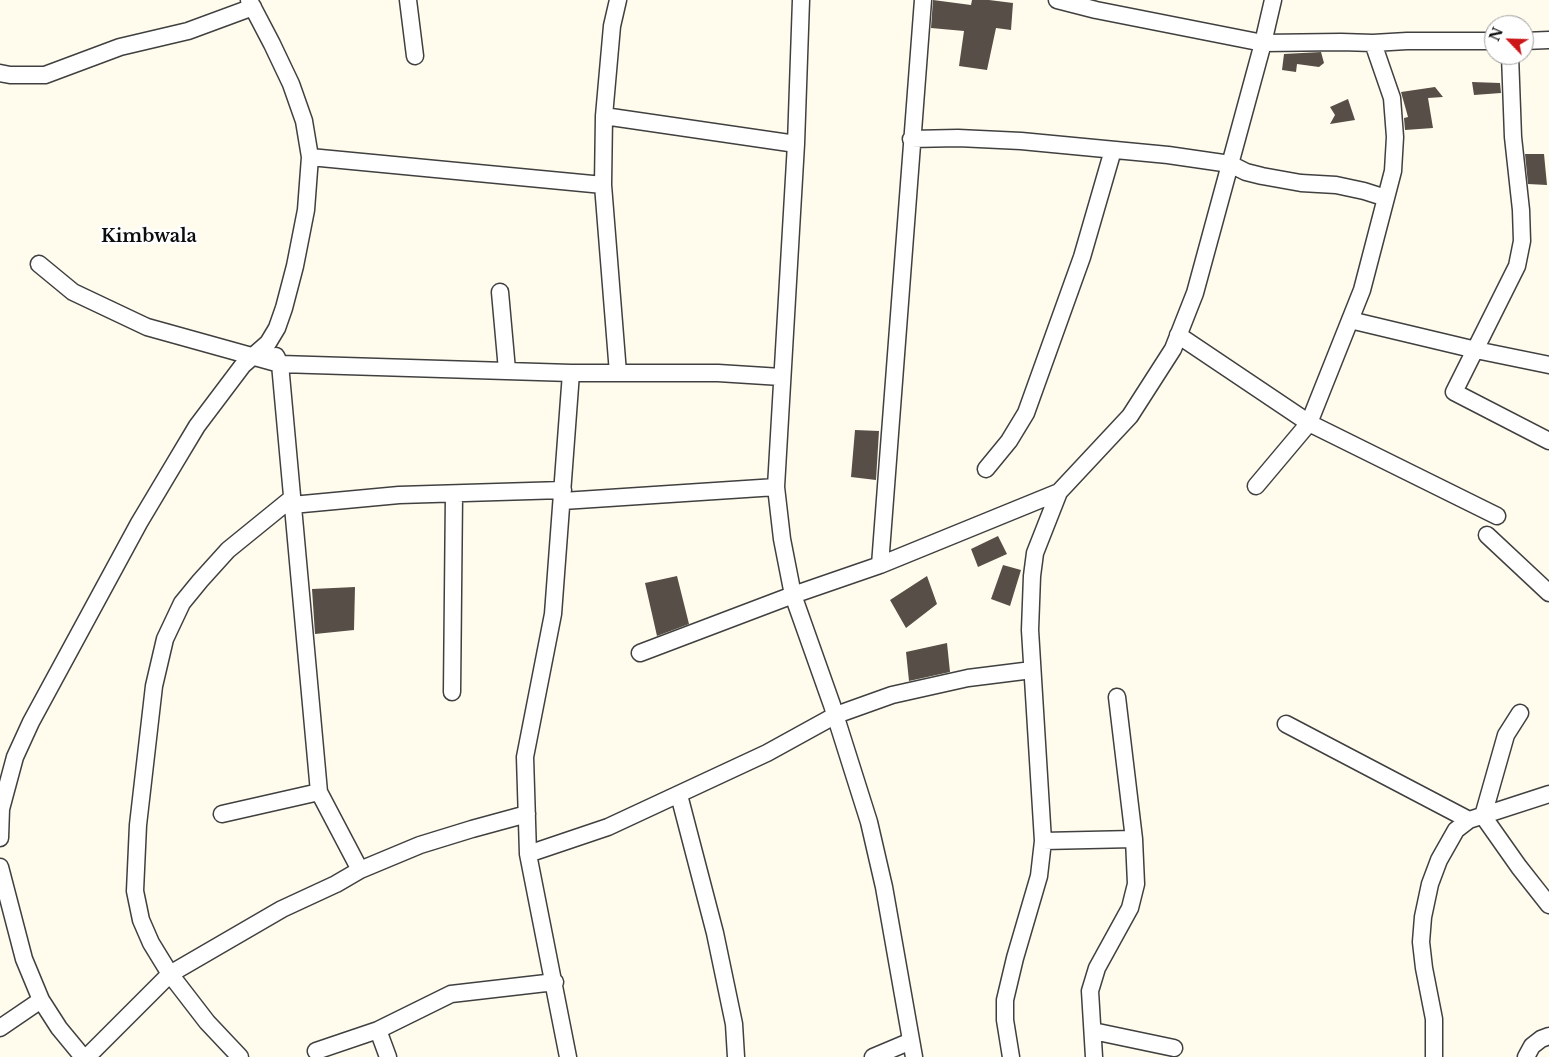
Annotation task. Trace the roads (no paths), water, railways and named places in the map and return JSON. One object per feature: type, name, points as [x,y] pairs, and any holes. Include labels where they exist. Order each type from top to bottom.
[{"type":"street","points":[[408,0],[415,56]]},
{"type":"street","points":[[618,0],[612,26],[604,116],[603,185],[618,373]]},
{"type":"street","points":[[801,0],[796,144],[776,487],[782,539],[793,594],[836,715],[869,822],[882,878],[913,1049],[873,1057]]},
{"type":"street","points":[[880,565],[923,0]]},
{"type":"street","points":[[1057,0],[1096,10],[1263,43],[1341,42],[1373,44],[1407,41],[1484,41]]},
{"type":"street","points":[[1011,1057],[1004,1020],[1005,1000],[1039,876],[1043,841],[1030,630],[1032,576],[1035,553],[1059,492],[1130,416],[1173,349],[1195,293],[1273,0]]},
{"type":"street","points":[[0,73],[10,75],[45,75],[120,46],[188,31],[251,4],[291,84],[304,121],[310,157],[306,210],[296,266],[277,328],[268,343],[242,365],[197,426],[139,523],[30,722],[15,757],[3,800],[0,838]]},
{"type":"street","points":[[1534,41],[1549,40]]},
{"type":"street","points":[[1256,486],[1309,423],[1362,290],[1393,171],[1394,127],[1392,98],[1373,44]]},
{"type":"street","points":[[1510,65],[1513,137],[1521,210],[1522,241],[1518,266],[1454,392],[1549,441]]},
{"type":"street","points":[[604,116],[796,144]]},
{"type":"street","points":[[912,139],[958,138],[1021,141],[1168,155],[1230,164],[1246,172],[1262,176],[1301,183],[1336,185],[1386,198]]},
{"type":"street","points":[[986,469],[1009,440],[1026,413],[1082,257],[1113,150]]},
{"type":"street","points":[[310,157],[603,185]]},
{"type":"street","points":[[39,264],[73,292],[147,327],[280,364],[571,373],[718,373],[781,377]]},
{"type":"street","points":[[500,292],[507,370]]},
{"type":"street","points":[[1350,320],[1476,350],[1549,364]]},
{"type":"street","points":[[1178,335],[1309,423],[1497,516]]},
{"type":"street","points":[[268,343],[280,364],[319,792],[360,870]]},
{"type":"street","points":[[568,1057],[528,854],[525,757],[553,614],[571,373]]},
{"type":"street","points":[[240,1057],[207,1022],[170,974],[141,920],[135,891],[138,825],[154,686],[165,639],[182,603],[228,550],[292,501],[399,495],[563,495],[776,487]]},
{"type":"street","points":[[640,653],[793,594],[880,565],[1059,492]]},
{"type":"street","points":[[452,692],[454,494]]},
{"type":"street","points":[[1487,535],[1549,593]]},
{"type":"street","points":[[528,854],[608,827],[679,795],[767,752],[836,715],[892,695],[968,678],[1032,670]]},
{"type":"street","points":[[1094,1057],[1090,992],[1097,968],[1130,908],[1136,884],[1134,839],[1117,697]]},
{"type":"street","points":[[1476,818],[1506,735],[1520,713]]},
{"type":"street","points":[[1286,724],[1476,818],[1549,905]]},
{"type":"street","points":[[222,814],[319,792]]},
{"type":"street","points":[[1434,1057],[1434,1019],[1421,942],[1423,917],[1430,884],[1444,850],[1456,830],[1476,818],[1549,794]]},
{"type":"street","points":[[679,795],[715,933],[734,1024],[736,1057]]},
{"type":"street","points":[[87,1057],[170,974],[282,909],[336,884],[360,870],[420,845],[527,814]]},
{"type":"street","points":[[1043,841],[1134,839]]},
{"type":"street","points":[[0,867],[24,959],[41,1000],[59,1028],[83,1057]]},
{"type":"street","points":[[316,1051],[378,1030],[451,994],[554,982]]},
{"type":"street","points":[[0,1028],[41,1000]]},
{"type":"street","points":[[378,1030],[388,1057]]},
{"type":"street","points":[[1093,1031],[1174,1048]]},
{"type":"street","points":[[1526,1057],[1532,1046],[1549,1036]]},
{"type":"district","name":"Kimbwala","points":[[149,237]]}]
